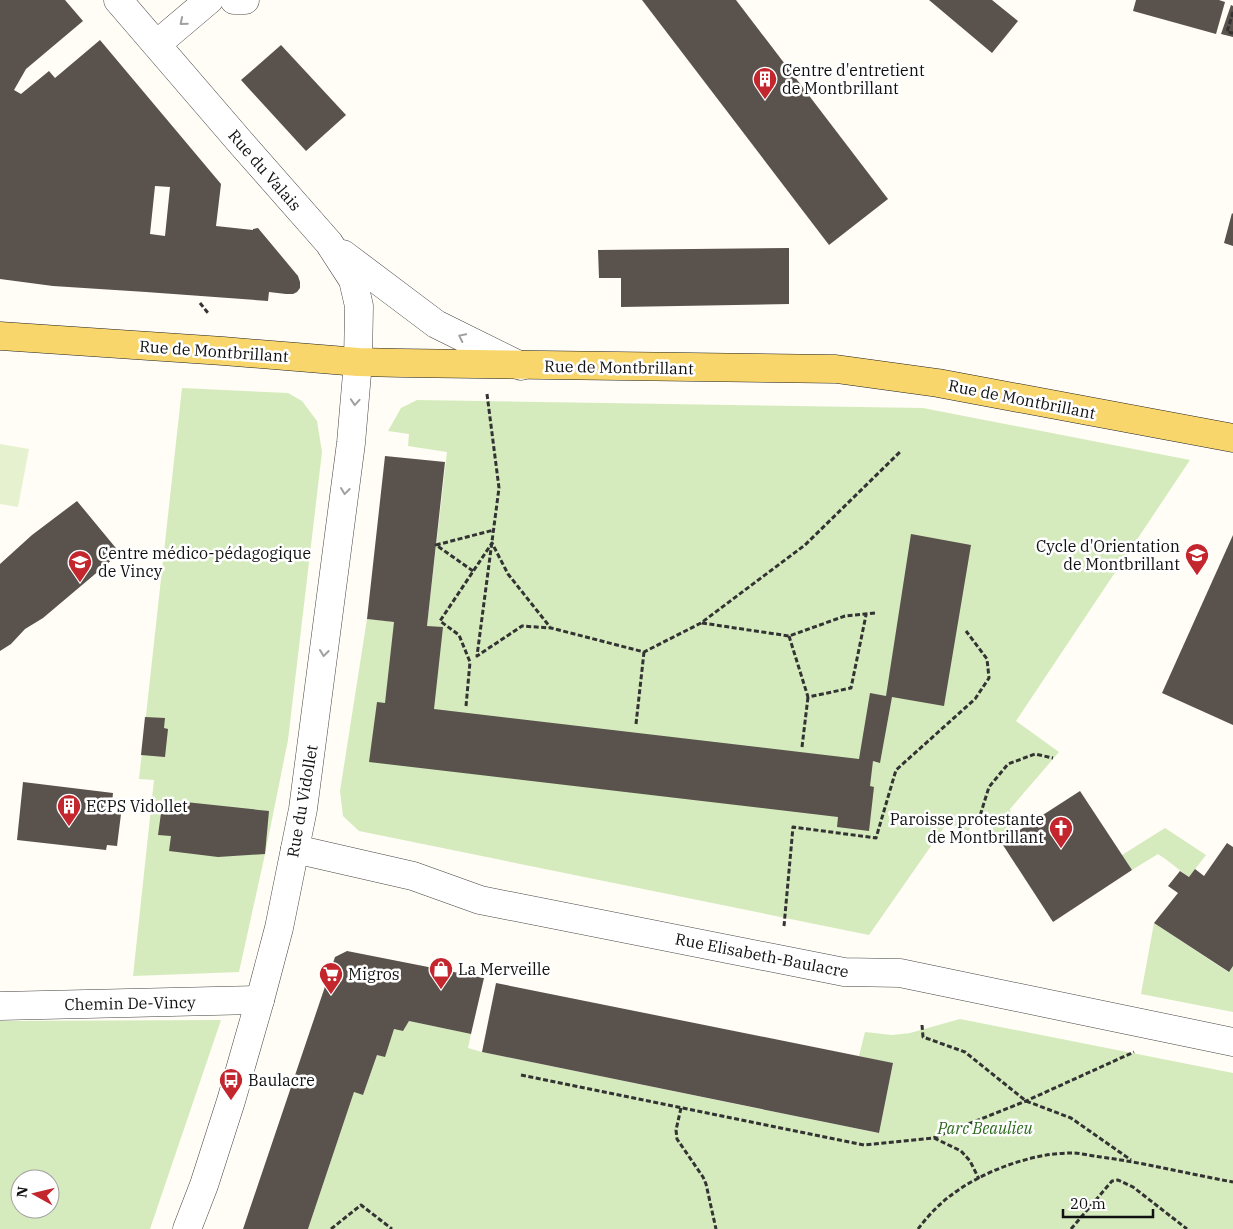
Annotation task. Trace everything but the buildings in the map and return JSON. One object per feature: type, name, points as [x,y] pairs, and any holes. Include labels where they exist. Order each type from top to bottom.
[{"type":"main road","name":"Rue de Montbrillant","points":[[0,336],[223,350],[358,362],[521,366],[836,369],[938,383],[1233,438]]},
{"type":"street","name":"Rue du Valais","points":[[118,0],[329,243],[353,280],[357,294],[359,306],[358,362]]},
{"type":"street","points":[[157,44],[209,0]]},
{"type":"street","points":[[234,0],[245,0]]},
{"type":"street","points":[[329,243],[436,324],[521,366]]},
{"type":"street","name":"Rue du Vidollet","points":[[187,1229],[204,1185],[260,1000],[279,928],[295,849],[305,798],[344,502],[358,362]]},
{"type":"street","name":"Rue Elisabeth-Baulacre","points":[[295,849],[413,876],[480,900],[844,972],[900,973],[1233,1042]]},
{"type":"street","name":"Chemin De-Vincy","points":[[0,1006],[260,1000]]},
{"type":"path","points":[[1233,12],[1227,32],[1233,33]]},
{"type":"path","points":[[200,303],[208,313]]},
{"type":"path","points":[[477,656],[499,488],[487,393]]},
{"type":"path","points":[[470,662],[522,626],[550,628],[644,652],[702,623],[805,546],[901,451]]},
{"type":"path","points":[[474,571],[436,545],[494,530]]},
{"type":"path","points":[[466,706],[470,662],[459,634],[440,621],[492,543]]},
{"type":"path","points":[[492,543],[508,574],[550,628]]},
{"type":"path","points":[[702,623],[789,636],[845,616],[876,613]]},
{"type":"path","points":[[808,697],[851,688],[866,615]]},
{"type":"path","points":[[784,926],[793,827],[876,838],[896,770],[975,699],[989,678],[987,659],[966,631]]},
{"type":"path","points":[[789,636],[808,697],[802,747]]},
{"type":"path","points":[[636,724],[644,652]]},
{"type":"path","points":[[978,822],[989,787],[1008,764],[1035,754],[1053,758]]},
{"type":"path","points":[[922,1025],[923,1037],[965,1052],[1026,1101],[1071,1118],[1132,1161]]},
{"type":"path","points":[[521,1075],[864,1145],[933,1138],[1026,1101],[1139,1050]]},
{"type":"path","points":[[681,1108],[676,1130],[678,1140],[706,1184],[716,1229]]},
{"type":"path","points":[[933,1138],[961,1151],[970,1161],[979,1179]]},
{"type":"path","points":[[918,1229],[950,1196],[979,1179],[1009,1165],[1037,1157],[1071,1153],[1132,1161],[1233,1182]]},
{"type":"path","points":[[1071,1229],[1112,1181],[1118,1180],[1133,1187],[1187,1229]]},
{"type":"path","points":[[331,1229],[361,1205],[392,1229]]},
{"type":"green space","points":[[182,388],[288,393],[302,401],[317,421],[322,452],[288,740],[239,972],[133,976],[154,780],[139,779]]},
{"type":"green space","points":[[417,400],[923,408],[1190,460],[1016,721],[1059,752],[1010,809],[1015,833],[1001,842],[989,825],[972,821],[969,831],[947,823],[869,935],[359,831],[343,816],[340,791],[367,619],[427,625],[447,452],[408,446],[409,434],[388,431],[401,408]]},
{"type":"green space","points":[[0,444],[29,449],[18,507],[0,504]]},
{"type":"green space","points":[[1165,828],[1206,855],[1189,877],[1158,854],[1132,870],[1122,855]]},
{"type":"green space","points":[[1154,923],[1228,972],[1233,966],[1233,1012],[1141,994]]},
{"type":"green space","name":"Parc Beaulieu","points":[[960,1019],[1233,1073],[1233,1229],[308,1229],[354,1092],[363,1095],[377,1055],[394,1029],[403,1031],[409,1021],[471,1034],[468,1048],[482,1052],[878,1133],[893,1064],[859,1056],[865,1032],[892,1035],[910,1033]]},
{"type":"green space","points":[[221,1020],[150,1229],[0,1229],[0,1021]]},
{"type":"place","name":"Centre d'entretient de Montbrillant","points":[[765,100]]},
{"type":"place","name":"Cycle d'Orientation de Montbrillant","points":[[1197,576]]},
{"type":"place","name":"Centre médico-pédagogique de Vincy","points":[[80,583]]},
{"type":"place","name":"ECPS Vidollet","points":[[69,827]]},
{"type":"place","name":"Paroisse protestante de Montbrillant","points":[[1061,849]]},
{"type":"place","name":"La Merveille","points":[[441,990]]},
{"type":"place","name":"Migros","points":[[331,995]]},
{"type":"place","name":"Baulacre","points":[[231,1101]]}]
